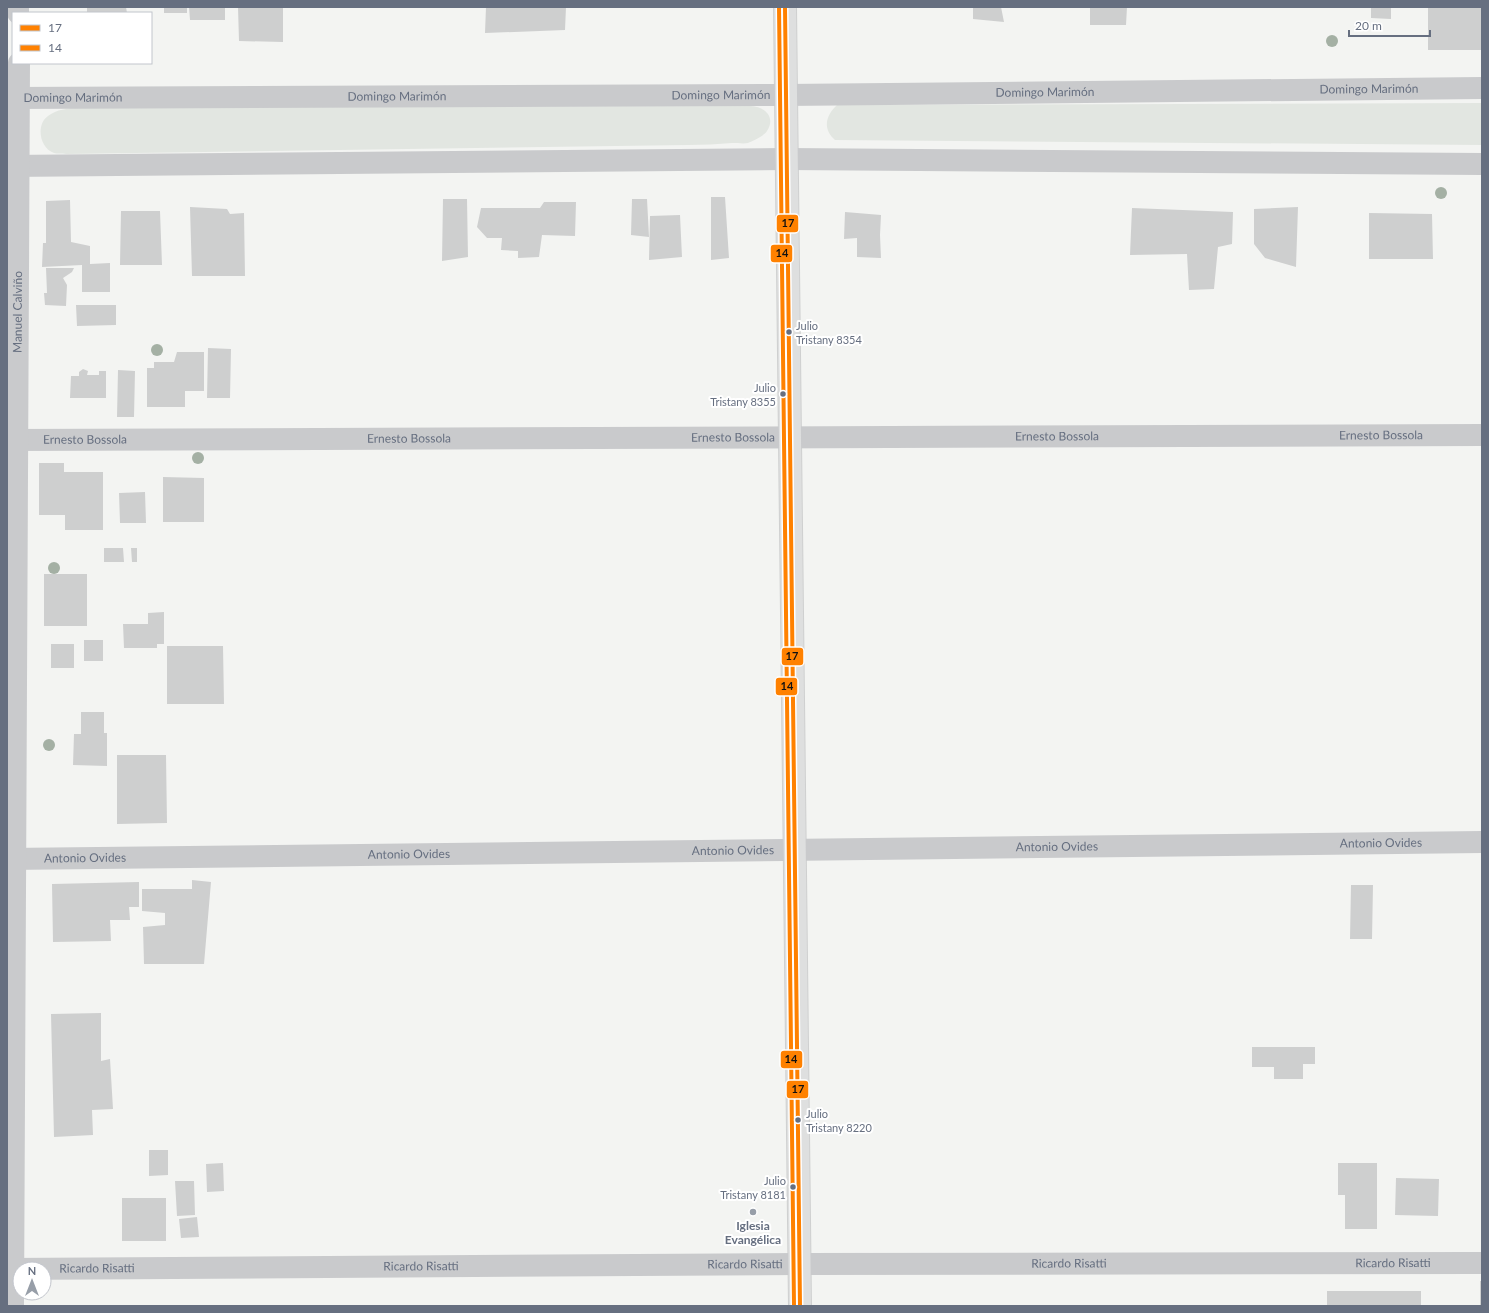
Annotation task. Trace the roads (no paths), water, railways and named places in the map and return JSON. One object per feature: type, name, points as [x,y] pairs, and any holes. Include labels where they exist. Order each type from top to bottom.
[{"type":"main road","points":[[785,7],[800,1306]]},
{"type":"street","name":"Manuel Calviño","points":[[13,1306],[10,1269],[12,166],[13,98],[19,64]]},
{"type":"street","name":"Domingo Marimón","points":[[13,98],[786,95],[1482,88]]},
{"type":"street","points":[[12,166],[786,159],[1482,164]]},
{"type":"street","name":"Ernesto Bossola","points":[[12,440],[1482,435]]},
{"type":"street","name":"Antonio Ovides","points":[[11,859],[1482,842]]},
{"type":"street","name":"Ricardo Risatti","points":[[10,1269],[799,1264],[1482,1263]]},
{"type":"place","name":"Julio Tristany 8354","points":[[789,332]]},
{"type":"place","name":"Julio Tristany 8355","points":[[783,394]]},
{"type":"place","name":"Julio Tristany 8220","points":[[798,1120]]},
{"type":"place","name":"Julio Tristany 8181","points":[[793,1187]]},
{"type":"place","name":"Iglesia Evangélica","points":[[753,1212]]}]
